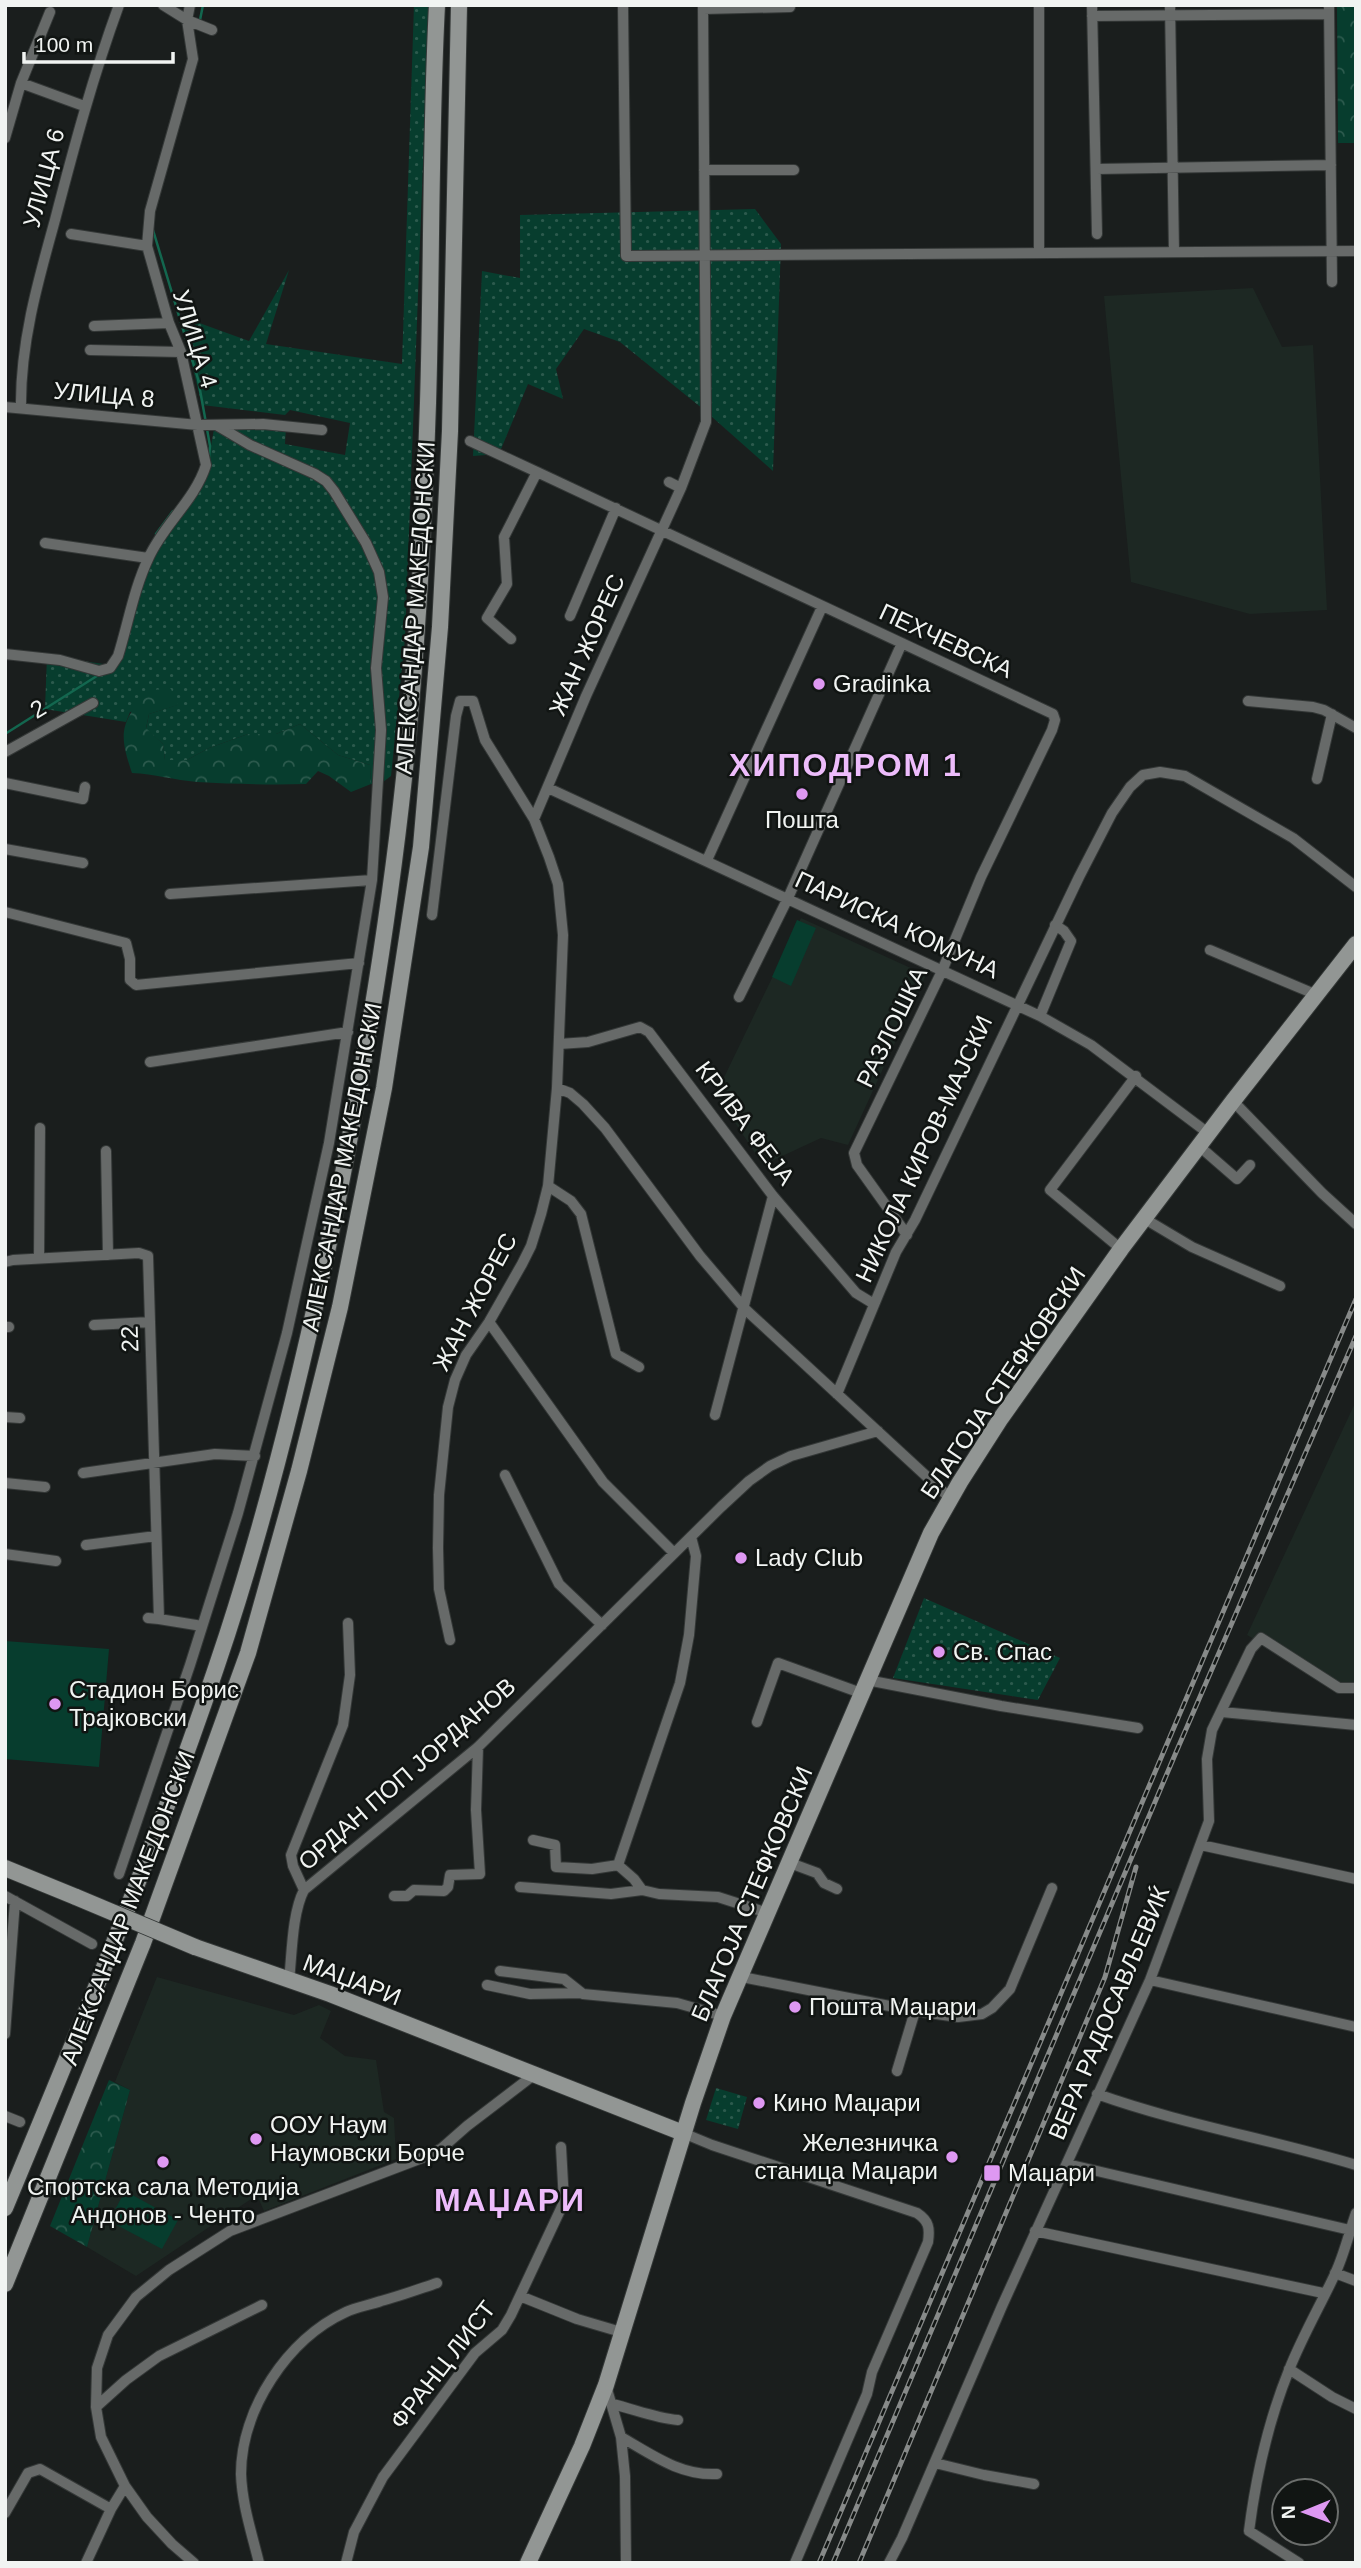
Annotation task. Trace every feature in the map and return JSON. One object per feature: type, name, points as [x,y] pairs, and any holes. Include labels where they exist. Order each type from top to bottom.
[{"type":"street","name":"УЛИЦА 6","points":[[20,408],[20,381],[25,345],[42,268],[84,106],[120,5]]},
{"type":"street","points":[[163,5],[191,22],[212,30]]},
{"type":"street","name":"УЛИЦА 4","points":[[5,654],[60,660],[100,671],[110,668],[118,656],[148,558],[163,531],[202,478],[206,465],[181,352],[169,323],[147,247],[150,211],[193,60],[190,5]]},
{"type":"street","name":"АЛЕКСАНДАР МАКЕДОНСКИ","points":[[5,2208],[140,1879],[227,1632],[292,1404],[324,1267],[355,1112],[383,946],[404,775],[421,558],[428,401],[431,164],[437,5]]},
{"type":"street","name":"АЛЕКСАНДАР МАКЕДОНСКИ","points":[[5,2284],[143,1943],[248,1653],[299,1471],[340,1307],[379,1115],[421,846],[440,627],[450,431],[459,5]]},
{"type":"street","points":[[622,5],[626,256],[1356,251]]},
{"type":"street","points":[[1039,5],[1039,253]]},
{"type":"street","points":[[705,255],[703,7],[790,8]]},
{"type":"street","points":[[1097,234],[1092,11],[1329,9],[1332,282]]},
{"type":"street","points":[[1170,10],[1174,252]]},
{"type":"street","points":[[5,138],[21,83],[50,12]]},
{"type":"street","points":[[21,83],[84,106]]},
{"type":"street","points":[[1096,169],[1331,165]]},
{"type":"street","points":[[704,170],[794,170]]},
{"type":"street","points":[[71,234],[147,247]]},
{"type":"street","name":"ЖАН ЖОРЕС","points":[[534,819],[586,696],[681,488],[706,422],[705,255]]},
{"type":"street","points":[[94,326],[169,323]]},
{"type":"street","points":[[90,350],[181,352]]},
{"type":"street","name":"УЛИЦА 8","points":[[5,407],[198,425],[256,423],[322,430]]},
{"type":"street","points":[[119,1874],[255,1457],[305,1257],[329,1143],[372,880],[381,730],[376,668],[383,597],[379,572],[366,543],[326,481],[250,445],[218,426]]},
{"type":"street","name":"ПЕХЧЕВСКА","points":[[470,441],[663,529],[822,607],[1053,714]]},
{"type":"street","points":[[511,639],[487,618],[507,584],[504,537],[537,472]]},
{"type":"street","points":[[669,482],[681,488]]},
{"type":"street","points":[[570,616],[616,508]]},
{"type":"street","points":[[45,543],[148,558]]},
{"type":"street","points":[[707,860],[822,607]]},
{"type":"street","points":[[739,997],[788,898],[902,643]]},
{"type":"street","name":"ЖАН ЖОРЕС","points":[[432,915],[456,716],[460,701],[473,701],[485,740],[534,819],[558,884],[563,935],[557,1088],[548,1186],[531,1245],[489,1322],[466,1355],[455,1380],[448,1407],[439,1495],[438,1548],[439,1589],[450,1640]]},
{"type":"street","points":[[1248,701],[1314,707],[1356,728]]},
{"type":"street","name":"2","points":[[5,752],[93,703]]},
{"type":"street","name":"РАЗЛОШКА","points":[[906,1235],[858,1165],[854,1153],[942,971],[981,877],[1054,725],[1053,714]]},
{"type":"street","points":[[1317,779],[1332,714]]},
{"type":"street","name":"НИКОЛА КИРОВ-МАЈСКИ","points":[[837,1394],[896,1252],[1055,925],[1112,813],[1130,787],[1143,775],[1160,772],[1185,776],[1293,838],[1356,887]]},
{"type":"street","points":[[5,783],[83,799],[85,787]]},
{"type":"street","name":"ПАРИСКА КОМУНА","points":[[548,788],[1040,1016],[1091,1045],[1136,1076],[1204,1140],[1237,1179],[1250,1166]]},
{"type":"street","points":[[5,849],[83,863]]},
{"type":"street","points":[[170,894],[372,880]]},
{"type":"street","points":[[5,912],[127,943],[130,980],[136,985],[359,963]]},
{"type":"street","points":[[1040,1016],[1072,941],[1055,925]]},
{"type":"street","name":"БЛАГОЈА СТЕФКОВСКИ","points":[[527,2563],[582,2446],[606,2385],[683,2133],[723,2017],[919,1558],[950,1499],[1023,1387],[1233,1101],[1356,944]]},
{"type":"street","points":[[1210,950],[1317,995]]},
{"type":"street","name":"КРИВА ФЕЈА","points":[[559,1044],[588,1042],[640,1027],[649,1032],[773,1196],[856,1293],[874,1304]]},
{"type":"street","points":[[150,1062],[348,1032]]},
{"type":"street","points":[[1122,1249],[1050,1190],[1136,1076]]},
{"type":"street","points":[[557,1088],[576,1099],[605,1128],[707,1266],[745,1309],[950,1499]]},
{"type":"street","points":[[1233,1101],[1322,1193],[1356,1224]]},
{"type":"street","points":[[40,1128],[40,1258]]},
{"type":"street","points":[[106,1151],[107,1255]]},
{"type":"street","points":[[548,1186],[578,1207],[616,1354],[639,1367]]},
{"type":"street","points":[[715,1415],[773,1196]]},
{"type":"street","points":[[1145,1219],[1192,1247],[1280,1286]]},
{"type":"street","name":"22","points":[[5,1262],[139,1253],[148,1256],[156,1462],[154,1619],[202,1626]]},
{"type":"street","points":[[94,1325],[150,1322]]},
{"type":"street","points":[[489,1322],[603,1482],[674,1553]]},
{"type":"street","points":[[5,1417],[20,1418]]},
{"type":"street","name":"ОРДАН ПОП ЈОРДАНОВ","points":[[289,1981],[297,1913],[304,1891],[478,1747],[748,1481],[791,1456],[878,1431]]},
{"type":"street","points":[[83,1473],[215,1454],[255,1457]]},
{"type":"street","points":[[505,1475],[559,1584],[602,1625]]},
{"type":"street","points":[[5,1483],[46,1487]]},
{"type":"street","points":[[86,1545],[156,1536]]},
{"type":"street","points":[[618,1865],[680,1683],[689,1635],[696,1556],[691,1537]]},
{"type":"street","points":[[5,1554],[56,1561]]},
{"type":"street","points":[[304,1891],[293,1867],[291,1855],[343,1726],[348,1702],[348,1623]]},
{"type":"street","name":"ВЕРА РАДОСАВЉЕВИЌ","points":[[894,2562],[1035,2231],[1150,1980],[1209,1821],[1208,1759],[1212,1730],[1251,1649],[1261,1639],[1339,1688],[1356,1688]]},
{"type":"street","points":[[757,1722],[778,1663],[864,1686],[1138,1728]]},
{"type":"street","points":[[1222,1712],[1356,1725]]},
{"type":"street","points":[[394,1896],[407,1896],[414,1890],[444,1891],[448,1887],[450,1875],[480,1874],[478,1747]]},
{"type":"street","points":[[533,1840],[555,1845],[556,1867],[592,1869],[618,1865],[642,1890]]},
{"type":"street","points":[[1202,1845],[1356,1879]]},
{"type":"street","points":[[790,1863],[817,1873],[824,1883],[837,1889]]},
{"type":"street","name":"МАЏАРИ","points":[[5,1868],[195,1947],[330,1994],[683,2133]]},
{"type":"street","points":[[520,1887],[611,1894],[642,1890],[659,1894],[718,1898],[768,1913]]},
{"type":"street","points":[[742,1977],[915,2011],[958,2017],[982,2014],[992,2008],[1010,1989],[1052,1888]]},
{"type":"street","points":[[5,2034],[10,1898],[92,1944]]},
{"type":"street","points":[[500,1971],[564,1979],[582,1993]]},
{"type":"street","points":[[1150,1980],[1356,2027]]},
{"type":"street","points":[[487,1985],[530,1994],[582,1993],[677,2003],[723,2017]]},
{"type":"street","points":[[897,2071],[915,2011]]},
{"type":"street","points":[[194,2563],[158,2530],[125,2486],[101,2437],[96,2407],[97,2368],[108,2335],[136,2297],[169,2270],[230,2231],[430,2155],[443,2148],[467,2126],[535,2074]]},
{"type":"street","points":[[1097,2094],[1133,2107],[1312,2151],[1356,2165]]},
{"type":"street","points":[[676,2158],[664,2133],[652,2122],[677,2113],[693,2103]]},
{"type":"street","points":[[5,2116],[20,2122]]},
{"type":"street","points":[[683,2133],[918,2213],[926,2218],[930,2230],[928,2242],[900,2311],[872,2372],[867,2394],[795,2563]]},
{"type":"street","name":"ФРАНЦ ЛИСТ","points":[[346,2563],[354,2532],[383,2477],[475,2353],[502,2330],[520,2296],[564,2202],[561,2147]]},
{"type":"street","points":[[1067,2164],[1354,2221],[1335,2273],[1323,2293],[1289,2369],[1254,2491],[1250,2531],[1299,2563]]},
{"type":"street","points":[[1035,2231],[1323,2293]]},
{"type":"street","points":[[1335,2273],[1356,2281]]},
{"type":"street","points":[[259,2563],[245,2509],[242,2475],[244,2438],[258,2403],[280,2365],[314,2332],[346,2312],[437,2283]]},
{"type":"street","points":[[520,2296],[577,2319],[621,2332]]},
{"type":"street","points":[[96,2407],[125,2380],[159,2356],[262,2305]]},
{"type":"street","points":[[1289,2369],[1321,2391],[1356,2409]]},
{"type":"street","points":[[606,2385],[621,2437],[625,2476],[626,2563]]},
{"type":"street","points":[[612,2404],[658,2418],[678,2420]]},
{"type":"street","points":[[621,2437],[665,2464],[696,2473],[717,2474]]},
{"type":"street","points":[[935,2463],[1034,2484]]},
{"type":"street","points":[[5,2513],[29,2473],[40,2469],[111,2509]]},
{"type":"street","points":[[86,2563],[125,2486]]},
{"type":"shaded area","points":[[1253,288],[1282,347],[1313,345],[1327,610],[1250,614],[1131,582],[1104,296]]},
{"type":"shaded area","points":[[801,918],[926,975],[848,1145],[821,1138],[763,1165],[716,1094]]},
{"type":"shaded area","points":[[1356,1401],[1356,1684],[1324,1680],[1247,1635]]},
{"type":"shaded area","name":"ООУ Наум Наумовски Борче","points":[[157,1977],[294,2015],[319,2005],[331,2011],[320,2038],[345,2056],[376,2060],[384,2112],[394,2118],[396,2159],[264,2211],[257,2195],[136,2276],[87,2247],[130,2090],[115,2082]]},
{"type":"green space","points":[[414,5],[429,5],[405,638],[391,776],[379,785],[371,784],[370,765],[338,755],[300,724],[276,734],[248,734],[209,748],[187,760],[165,760],[163,744],[146,729],[149,714],[177,705],[130,712],[126,722],[45,709],[47,656],[111,665],[144,557],[163,523],[207,469],[214,429],[286,427],[285,444],[345,455],[350,423],[290,410],[285,415],[202,405],[180,316],[249,341],[289,270],[266,344],[402,364]]},
{"type":"green space","points":[[1337,5],[1356,5],[1356,143],[1338,143]]},
{"type":"green space","points":[[755,209],[781,244],[773,471],[703,409],[620,342],[584,329],[556,369],[563,399],[528,384],[499,454],[473,456],[482,271],[520,278],[520,215]]},
{"type":"green space","points":[[171,689],[178,705],[149,714],[146,728],[163,744],[165,760],[187,760],[209,748],[248,734],[276,734],[300,724],[338,755],[370,765],[371,784],[351,792],[318,771],[306,784],[197,782],[132,773],[124,738],[127,720],[147,690]]},
{"type":"green space","points":[[797,920],[816,928],[791,986],[772,977]]},
{"type":"green space","points":[[924,1598],[1060,1658],[1038,1700],[893,1678]]},
{"type":"green space","name":"Стадион Борис Трајковски","points":[[5,1641],[109,1649],[99,1767],[5,1759]]},
{"type":"green space","points":[[109,2080],[130,2090],[87,2247],[50,2226]]},
{"type":"green space","points":[[716,2088],[747,2097],[738,2129],[706,2120]]},
{"type":"green space","points":[[125,2191],[178,2220],[162,2249],[109,2221]]},
{"type":"waterway","points":[[200,20],[203,5]]},
{"type":"waterway","points":[[153,230],[198,379],[206,423]]},
{"type":"waterway","points":[[207,429],[209,457]]},
{"type":"waterway","points":[[156,534],[173,511]]},
{"type":"waterway","points":[[5,734],[100,674]]},
{"type":"railway","points":[[819,2563],[1356,1299]]},
{"type":"railway","points":[[833,2563],[1177,1750],[1356,1336]]},
{"type":"railway","points":[[859,2563],[1105,1977],[1136,1867]]},
{"type":"place","name":"Gradinka","points":[[819,684]]},
{"type":"place","name":"Пошта","points":[[802,794]]},
{"type":"place","name":"Lady Club","points":[[741,1558]]},
{"type":"place","name":"Св. Спас","points":[[939,1652]]},
{"type":"place","name":"Стадион Борис Трајковски","points":[[55,1704]]},
{"type":"place","name":"Пошта Маџари","points":[[795,2007]]},
{"type":"place","name":"Кино Маџари","points":[[759,2103]]},
{"type":"place","name":"ООУ Наум Наумовски Борче","points":[[256,2139]]},
{"type":"place","name":"Железничка станица Маџари","points":[[952,2157]]},
{"type":"place","name":"Спортска сала Методија Андонов - Ченто","points":[[163,2162]]},
{"type":"place","name":"Маџари","points":[[992,2173]]},
{"type":"district","name":"ХИПОДРОМ 1","points":[[846,765]]},
{"type":"district","name":"МАЏАРИ","points":[[510,2200]]}]
